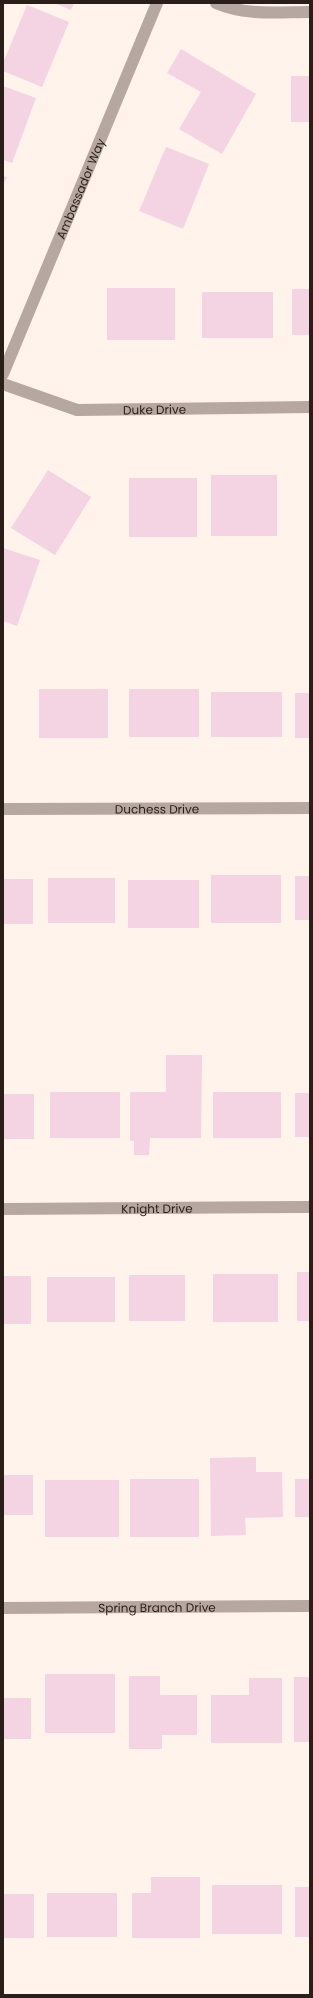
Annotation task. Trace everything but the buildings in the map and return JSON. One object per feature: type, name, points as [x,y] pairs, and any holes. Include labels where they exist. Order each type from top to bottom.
[{"type":"street","name":"Ambassador Way","points":[[3,374],[158,3]]},
{"type":"street","points":[[216,3],[229,9],[252,13],[310,12]]},
{"type":"street","name":"Duke Drive","points":[[3,384],[77,410],[310,407]]},
{"type":"street","name":"Duchess Drive","points":[[3,809],[310,808]]},
{"type":"street","name":"Knight Drive","points":[[3,1209],[310,1207]]},
{"type":"street","name":"Spring Branch Drive","points":[[3,1608],[310,1606]]}]
